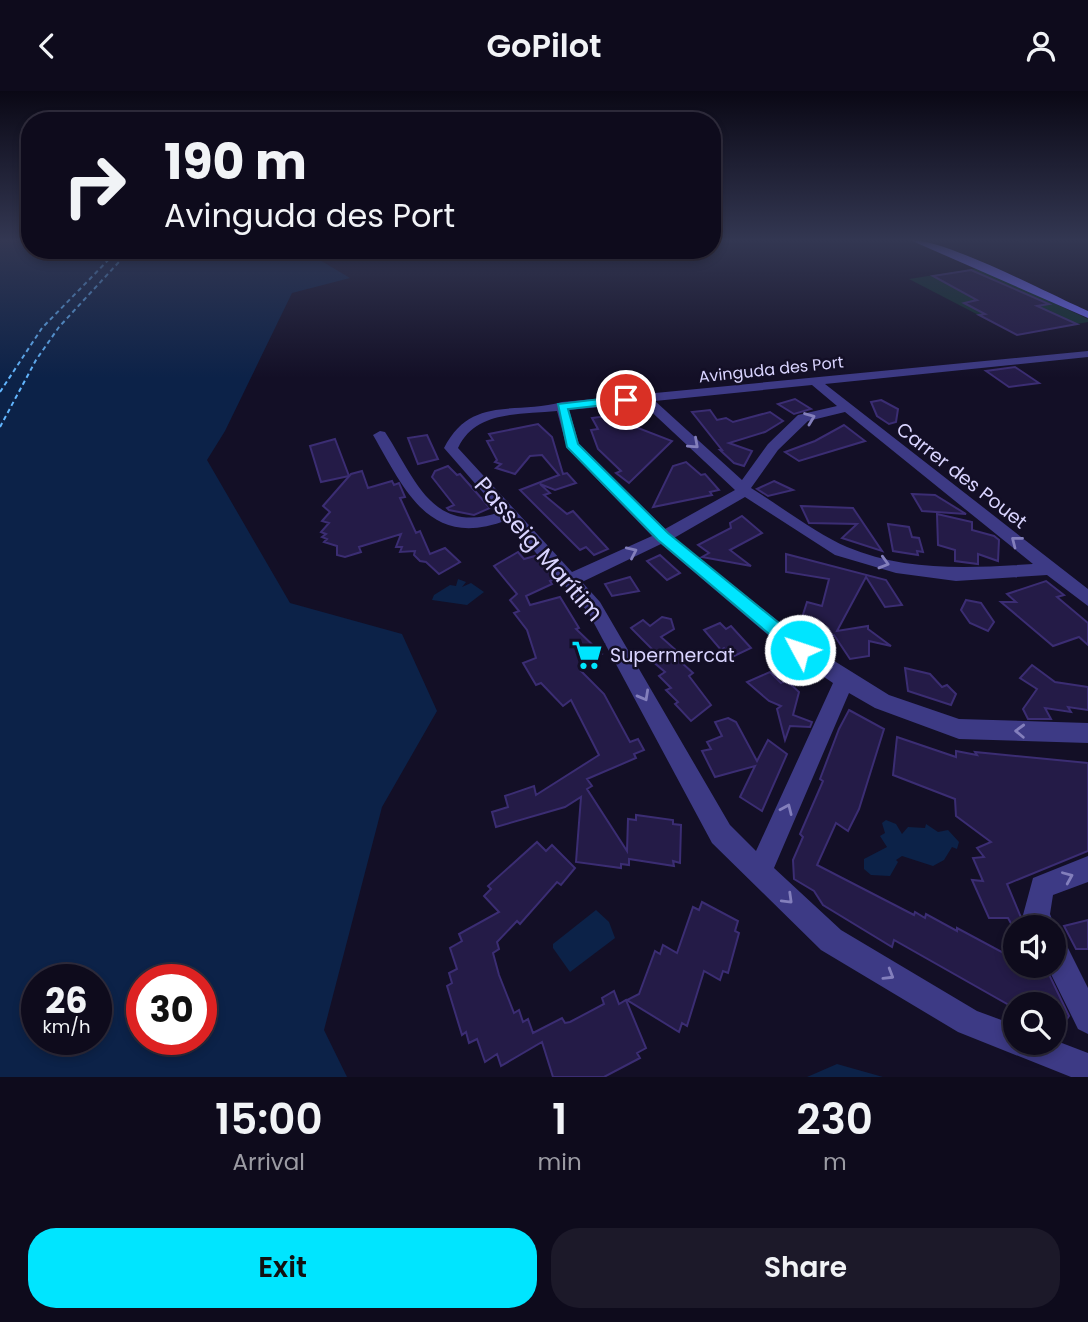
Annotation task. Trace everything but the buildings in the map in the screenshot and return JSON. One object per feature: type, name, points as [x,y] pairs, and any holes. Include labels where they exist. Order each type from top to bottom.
[{"type":"street","points":[[1024,286],[1088,315]]},
{"type":"street","name":"Avinguda des Port","points":[[460,428],[476,419],[562,406],[1088,354]]},
{"type":"street","name":"Carrer des Pouet","points":[[814,381],[1088,599]]},
{"type":"street","points":[[643,398],[744,490],[841,551],[896,567],[956,575],[1052,569]]},
{"type":"street","points":[[562,406],[572,445],[663,537],[800,650],[844,680],[882,702],[959,729],[1088,733]]},
{"type":"street","points":[[570,580],[663,537],[744,490],[773,447],[803,418],[845,408]]},
{"type":"street","name":"Passeig Marítim","points":[[460,428],[451,448],[594,607],[722,834],[831,940],[968,1022],[1003,1035]]},
{"type":"street","points":[[380,435],[426,506],[442,519],[475,526],[510,513]]},
{"type":"street","points":[[760,871],[844,680]]},
{"type":"street","points":[[1036,915],[1042,887],[1088,869]]},
{"type":"street","points":[[1066,974],[1088,1019]]},
{"type":"street","points":[[1054,1055],[1088,1068]]},
{"type":"green space","points":[[923,286],[1017,286],[1088,319],[1088,322],[1017,335]]},
{"type":"water","points":[[0,286],[319,286],[292,293],[225,431],[207,460],[290,603],[402,634],[437,711],[382,807],[324,1030],[347,1077],[0,1077]]},
{"type":"water","points":[[458,579],[466,582],[462,587],[471,583],[484,592],[467,605],[432,600],[434,595],[450,585],[456,586]]},
{"type":"water","points":[[886,820],[896,824],[902,834],[908,827],[925,828],[926,824],[938,832],[948,830],[959,842],[957,849],[952,847],[944,860],[933,866],[902,856],[896,860],[898,862],[890,876],[871,875],[864,869],[864,859],[887,847],[880,836],[885,833],[882,823]]},
{"type":"water","points":[[596,910],[609,922],[615,938],[570,972],[553,944]]},
{"type":"water","points":[[837,1064],[883,1077],[807,1077]]},
{"type":"ferry route","points":[[0,392],[42,328],[83,286]]},
{"type":"ferry route","points":[[0,427],[36,360],[59,327],[97,286]]},
{"type":"place","name":"Supermercat","points":[[587,655]]},
{"type":"route","points":[[626,400],[562,406],[572,445],[663,537],[800,650]]}]
